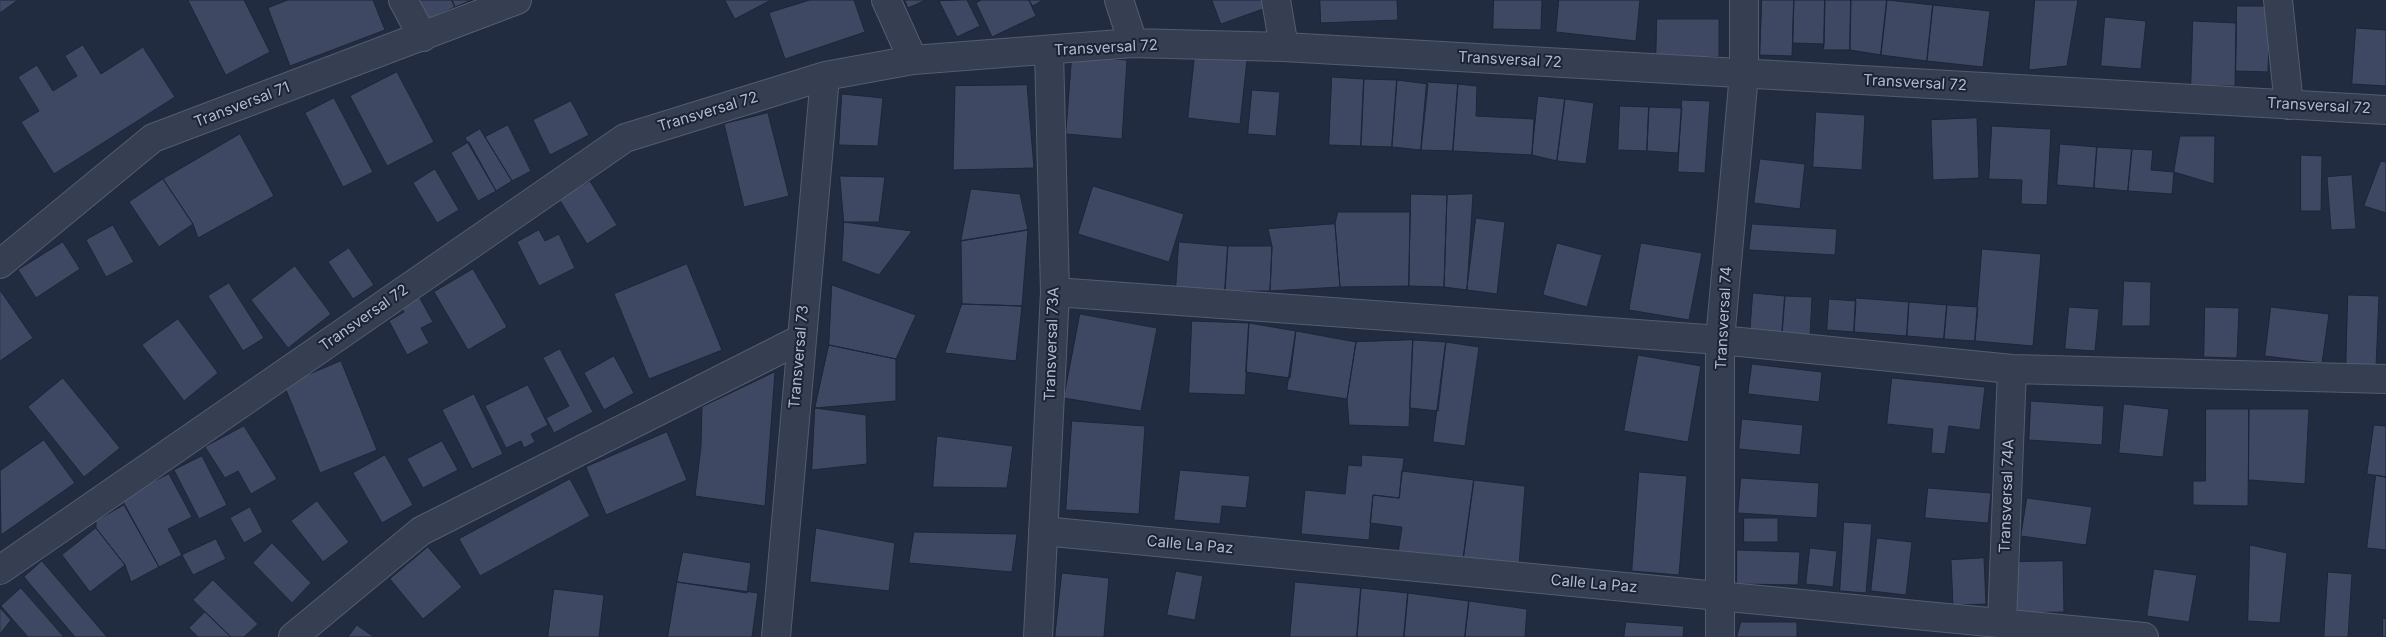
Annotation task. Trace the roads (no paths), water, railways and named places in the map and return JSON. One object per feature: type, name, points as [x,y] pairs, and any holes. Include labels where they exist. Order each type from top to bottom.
[{"type":"street","points":[[403,0],[423,37]]},
{"type":"street","name":"Transversal 71","points":[[0,264],[153,138],[517,0]]},
{"type":"street","points":[[886,0],[913,60]]},
{"type":"street","points":[[1119,0],[1133,43]]},
{"type":"street","points":[[1276,0],[1284,47]]},
{"type":"street","name":"Transversal 74","points":[[1720,637],[1720,340],[1744,74],[1744,0]]},
{"type":"street","points":[[2278,0],[2289,105]]},
{"type":"street","name":"Transversal 72","points":[[0,570],[625,138],[825,76],[913,60],[1049,51],[1133,43],[1284,47],[2386,110]]},
{"type":"street","name":"Transversal 73A","points":[[1038,637],[1055,292],[1049,51]]},
{"type":"street","name":"Transversal 73","points":[[776,637],[825,76]]},
{"type":"street","points":[[1055,292],[1720,340],[2012,370],[2386,379]]},
{"type":"street","points":[[293,637],[421,531],[801,338]]},
{"type":"street","name":"Transversal 74A","points":[[2002,623],[2012,370]]},
{"type":"street","name":"Calle La Paz","points":[[1043,531],[2144,637]]}]
